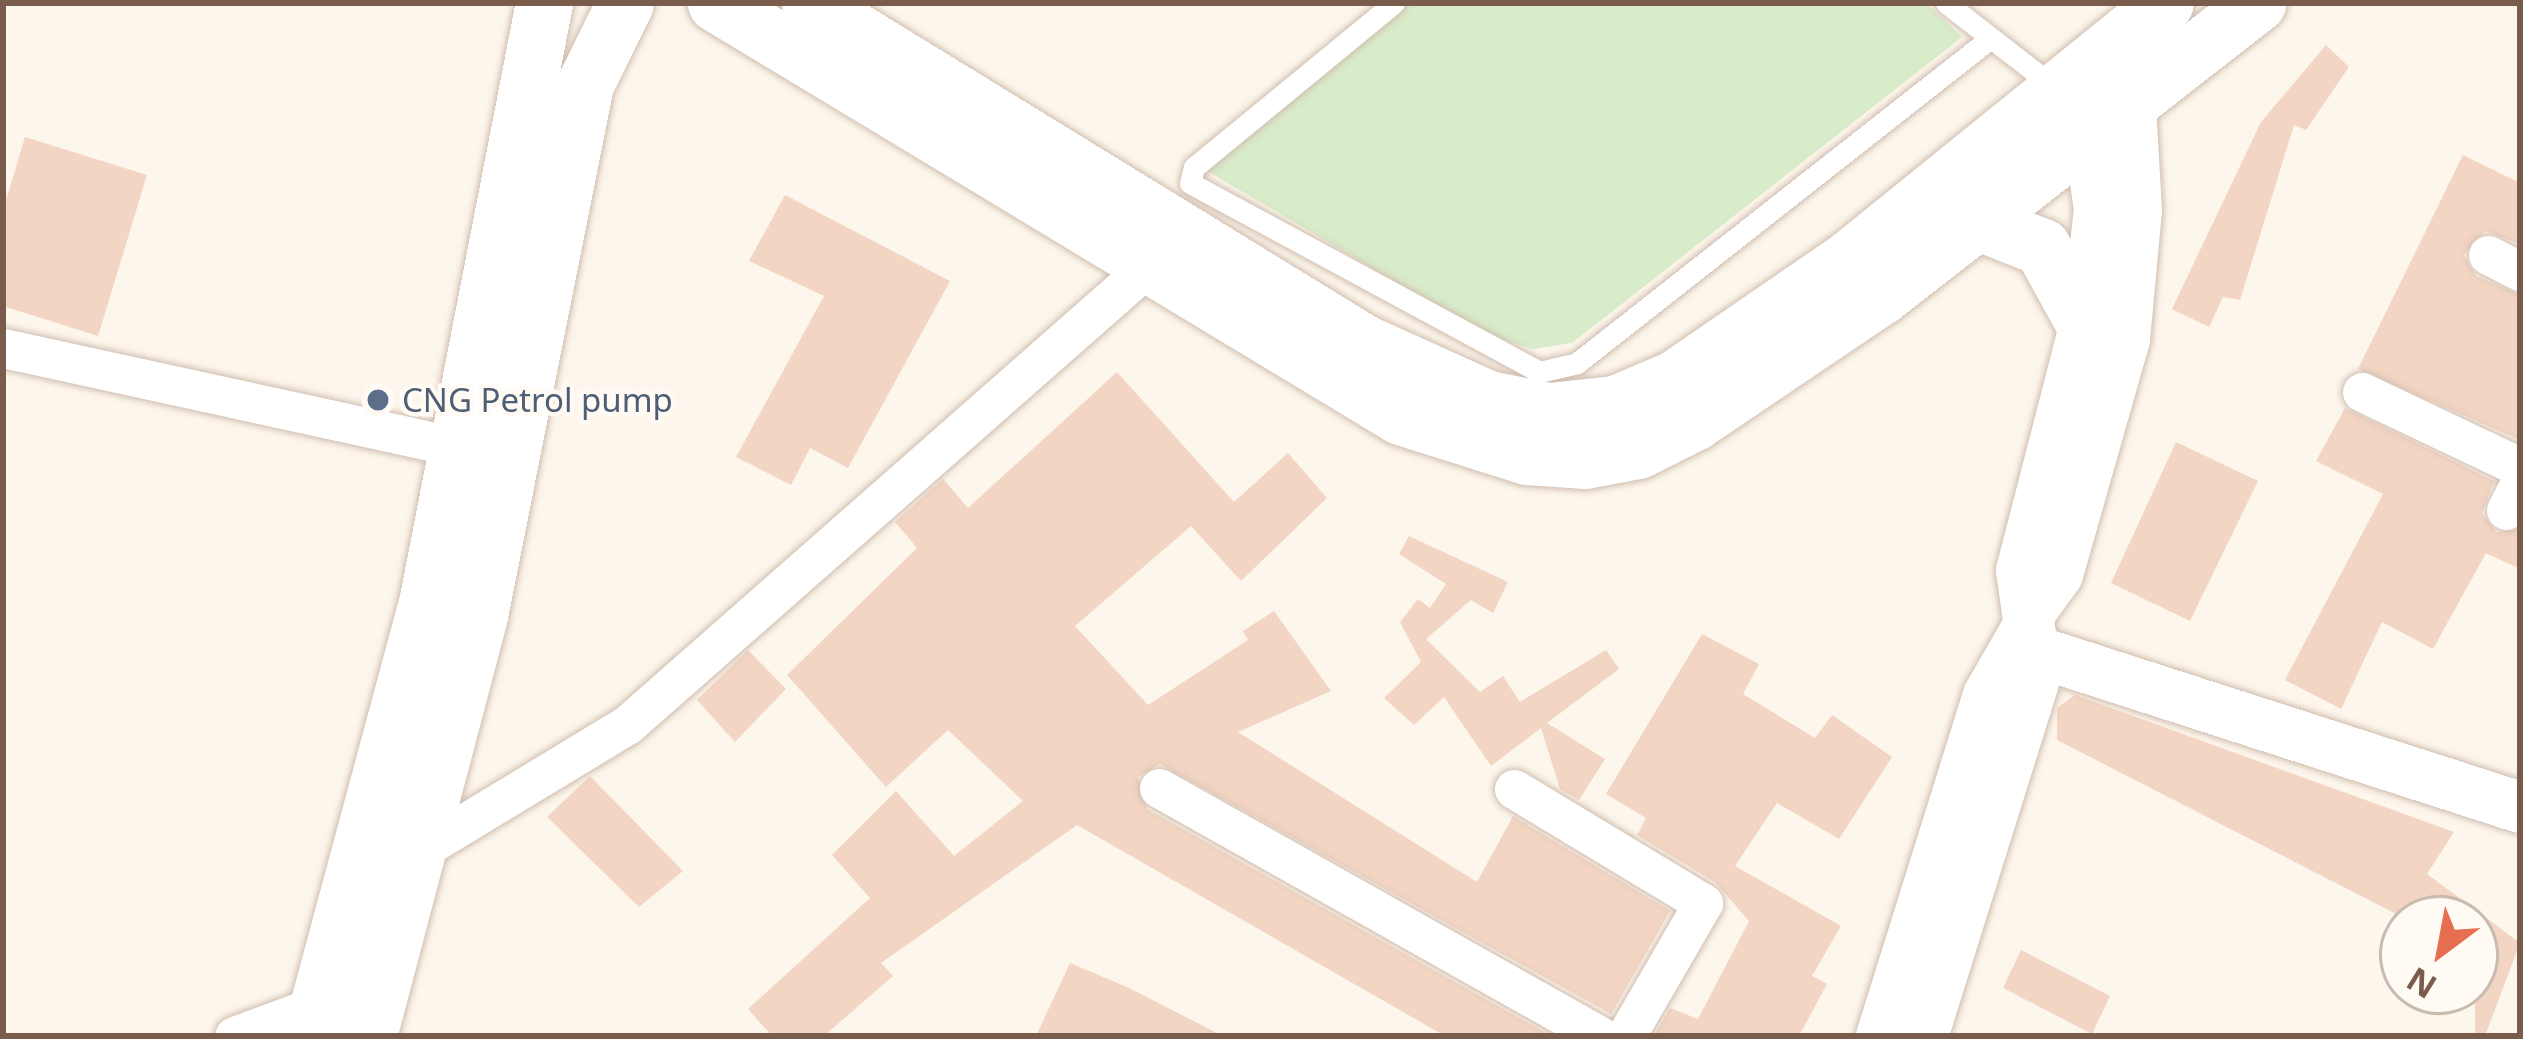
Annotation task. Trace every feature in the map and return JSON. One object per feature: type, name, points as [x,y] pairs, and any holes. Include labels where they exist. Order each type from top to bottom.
[{"type":"main road","points":[[343,1024],[544,3]]},
{"type":"main road","points":[[343,1024],[417,852],[479,615],[585,84],[625,3]]},
{"type":"main road","points":[[716,3],[1400,416],[1527,456],[1586,460],[1638,450],[1694,422],[1979,222],[2258,3]]},
{"type":"main road","points":[[810,3],[1364,343],[1488,400],[1548,411],[1615,404],[1674,379],[1850,258],[2164,3]]},
{"type":"main road","points":[[1979,222],[2042,248],[2085,325]]},
{"type":"street","points":[[1922,1036],[2033,630],[2057,574],[2124,340],[2136,210],[2109,123],[2078,72]]},
{"type":"street","points":[[1881,1036],[1988,695],[2033,630],[2021,570],[2085,325],[2109,123]]},
{"type":"street","points":[[417,852],[627,725],[1151,263]]},
{"type":"street","points":[[3,349],[458,447]]},
{"type":"street","points":[[2362,392],[2520,467]]},
{"type":"street","points":[[2033,630],[2520,807]]},
{"type":"street","points":[[1159,788],[1600,1036]]},
{"type":"street","points":[[1514,789],[1703,903],[1626,1036]]},
{"type":"street","points":[[234,1036],[343,1024]]},
{"type":"lane","points":[[1394,3],[1194,167],[1190,183],[1539,372],[1576,363],[1988,40]]},
{"type":"lane","points":[[1946,3],[1988,40],[2078,72]]},
{"type":"green space","points":[[1407,3],[1926,3],[1962,37],[1572,343],[1533,349],[1486,335],[1204,169]]},
{"type":"building","points":[[2326,45],[2349,67],[2306,130],[2294,125],[2240,300],[2223,297],[2209,327],[2172,309],[2261,122]]},
{"type":"building","points":[[25,137],[147,175],[98,336],[3,306],[3,210]]},
{"type":"building","points":[[2463,155],[2520,183],[2520,244],[2485,231],[2464,255],[2476,276],[2520,295],[2520,440],[2358,369]]},
{"type":"building","points":[[785,195],[950,281],[848,468],[810,448],[791,485],[736,457],[824,296],[749,261]]},
{"type":"building","points":[[1117,372],[1234,502],[1288,453],[1327,498],[1241,581],[1191,526],[1075,626],[1148,705],[1248,640],[1243,631],[1274,611],[1331,691],[1238,732],[1477,882],[1513,816],[1670,911],[1611,1014],[1160,764],[1138,777],[1147,809],[1551,1036],[1445,1036],[1077,825],[881,963],[893,976],[824,1036],[772,1036],[748,1009],[870,898],[832,855],[896,791],[954,856],[1023,801],[948,730],[886,787],[787,675],[917,548],[895,522],[943,479],[968,508]]},
{"type":"building","points":[[2345,408],[2494,481],[2482,513],[2496,532],[2520,529],[2520,569],[2486,553],[2433,649],[2382,622],[2341,709],[2285,680],[2383,494],[2316,461]]},
{"type":"building","points":[[2176,442],[2258,481],[2190,621],[2111,583]]},
{"type":"building","points":[[1409,536],[1508,582],[1493,613],[1471,600],[1426,639],[1480,692],[1503,676],[1520,702],[1606,650],[1619,669],[1547,723],[1605,759],[1579,800],[1560,789],[1541,728],[1491,766],[1444,697],[1414,725],[1384,698],[1421,662],[1400,622],[1418,599],[1430,608],[1446,584],[1399,554]]},
{"type":"building","points":[[1702,634],[1759,664],[1743,694],[1815,738],[1832,715],[1892,757],[1839,839],[1777,803],[1735,866],[1841,926],[1812,976],[1827,984],[1799,1036],[1654,1036],[1670,1008],[1698,1019],[1749,921],[1715,882],[1637,835],[1646,818],[1606,794]]},
{"type":"building","points":[[748,650],[786,689],[735,742],[697,700]]},
{"type":"building","points":[[2075,695],[2454,832],[2427,874],[2455,895],[2379,895],[2379,905],[2057,740],[2057,708]]},
{"type":"building","points":[[590,776],[683,871],[639,907],[547,817]]},
{"type":"building","points":[[2499,927],[2520,943],[2499,999]]},
{"type":"building","points":[[2021,950],[2110,996],[2092,1034],[2003,988]]},
{"type":"building","points":[[1070,963],[1127,987],[1223,1036],[1036,1036]]},
{"type":"building","points":[[2475,1015],[2493,1015],[2485,1036],[2475,1036]]},
{"type":"place","name":"CNG Petrol pump","points":[[378,400]]}]
